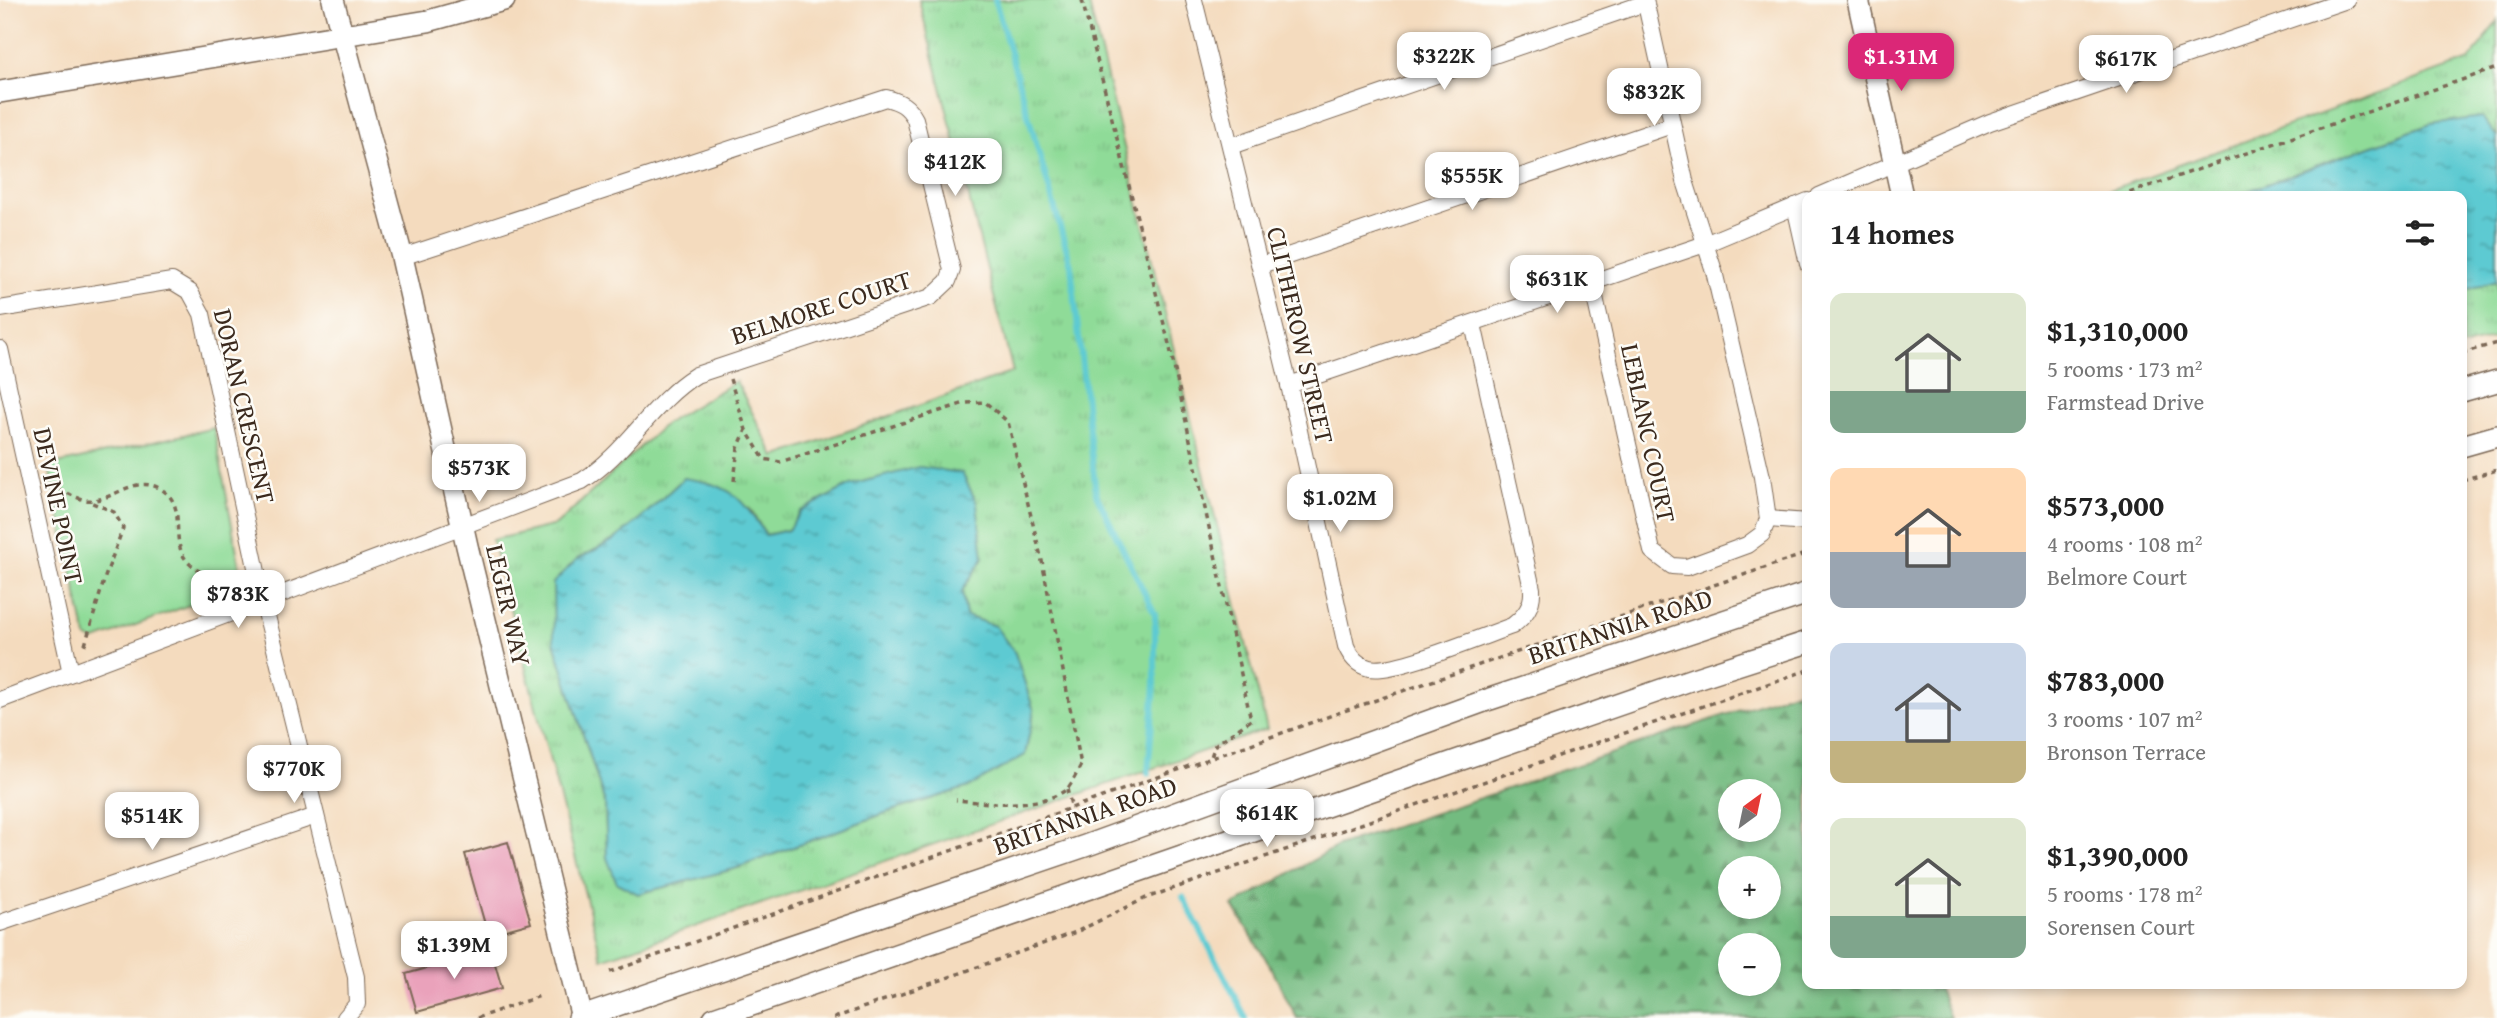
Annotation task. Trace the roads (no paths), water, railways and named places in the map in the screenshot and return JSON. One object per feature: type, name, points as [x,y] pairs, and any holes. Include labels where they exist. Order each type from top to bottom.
[{"type":"main road","name":"LEGER WAY","points":[[333,0],[402,257],[462,526],[581,1018]]},
{"type":"main road","points":[[0,92],[428,21],[504,0]]},
{"type":"main road","points":[[1858,0],[1901,191]]},
{"type":"main road","points":[[2467,390],[2497,381]]},
{"type":"main road","points":[[2467,445],[2497,436]]},
{"type":"main road","name":"BRITANNIA ROAD","points":[[581,1018],[1085,846],[1490,699],[1802,595]]},
{"type":"main road","points":[[713,1018],[1802,644]]},
{"type":"street","name":"CLITHEROW STREET","points":[[1194,0],[1261,265],[1346,646],[1351,657],[1367,668],[1379,669],[1400,664],[1511,626],[1526,613],[1531,603],[1532,589],[1473,324]]},
{"type":"street","points":[[1831,191],[1990,122],[2347,0]]},
{"type":"street","points":[[1231,146],[1645,1],[1672,125],[1705,244],[1762,477],[1768,519],[1802,522]]},
{"type":"street","name":"BELMORE COURT","points":[[0,700],[582,481],[607,463],[674,389],[725,364],[931,297],[948,281],[951,258],[915,119],[910,109],[900,102],[877,99],[402,257]]},
{"type":"street","points":[[1261,265],[1672,125]]},
{"type":"street","points":[[1289,385],[1705,244],[1801,203]]},
{"type":"street","name":"DORAN CRESCENT","points":[[0,309],[172,281],[190,292],[202,314],[263,600],[356,977],[357,1004],[345,1018]]},
{"type":"street","name":"LEBLANC COURT","points":[[1592,284],[1651,551],[1672,566],[1687,566],[1747,545],[1762,534],[1768,519]]},
{"type":"street","name":"DEVINE POINT","points":[[0,349],[71,673]]},
{"type":"street","points":[[0,923],[316,816]]},
{"type":"water","points":[[2482,117],[2497,137],[2497,281],[2467,290],[2467,191],[2248,191],[2431,124]]},
{"type":"water","points":[[919,467],[962,473],[977,503],[983,558],[962,591],[966,616],[995,626],[1015,653],[1034,711],[1025,755],[969,787],[888,812],[734,869],[638,894],[617,883],[607,858],[605,803],[554,642],[553,583],[576,560],[614,540],[638,521],[684,478],[713,484],[733,495],[749,511],[766,535],[788,530],[801,511],[850,485]]},
{"type":"waterway","points":[[995,0],[1071,265],[1096,494],[1155,614],[1155,684],[1148,773]]},
{"type":"waterway","points":[[1183,897],[1246,1018]]}]
